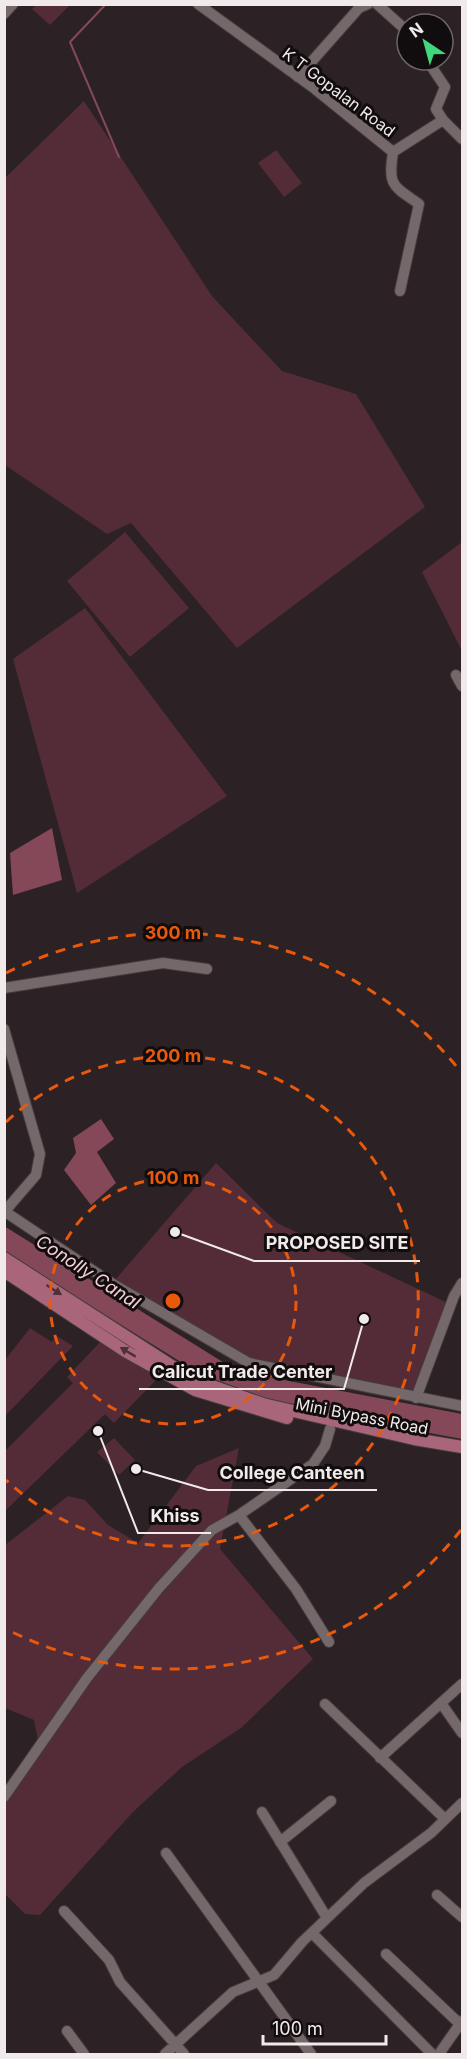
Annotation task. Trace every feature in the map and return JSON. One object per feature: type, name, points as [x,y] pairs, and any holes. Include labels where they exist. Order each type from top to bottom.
[{"type":"main road","name":"Mini Bypass Road","points":[[4,1258],[192,1378],[284,1409],[414,1439],[462,1447]]},
{"type":"main road","name":"Mini Bypass Road","points":[[4,1271],[125,1351],[195,1390],[270,1414],[330,1429],[462,1451]]},
{"type":"street","points":[[4,14],[13,4]]},
{"type":"street","name":"K T Gopalan Road","points":[[198,4],[298,77],[393,152],[443,120]]},
{"type":"street","points":[[298,77],[359,8],[368,4]]},
{"type":"street","points":[[377,4],[395,21]]},
{"type":"street","points":[[435,72],[445,87],[436,109],[443,120],[462,139]]},
{"type":"street","points":[[393,152],[390,181],[394,187],[419,204],[400,291]]},
{"type":"street","points":[[456,675],[462,686]]},
{"type":"street","points":[[4,988],[163,963],[207,969]]},
{"type":"street","points":[[4,1029],[40,1154],[36,1175],[5,1211],[113,1284],[249,1363],[462,1406]]},
{"type":"street","points":[[416,1398],[454,1296],[462,1283]]},
{"type":"street","points":[[4,1797],[87,1678],[159,1587],[212,1530],[239,1515],[313,1464],[325,1446],[330,1429]]},
{"type":"street","points":[[239,1515],[296,1589],[329,1642]]},
{"type":"street","points":[[381,1758],[462,1684]]},
{"type":"street","points":[[441,1703],[462,1733]]},
{"type":"street","points":[[325,1704],[445,1820]]},
{"type":"street","points":[[280,1842],[331,1801]]},
{"type":"street","points":[[165,2055],[233,1992],[274,1975],[312,1933],[364,1883],[445,1820],[462,1803]]},
{"type":"street","points":[[262,1812],[327,1918]]},
{"type":"street","points":[[166,1853],[234,1944],[258,1982],[311,2055]]},
{"type":"street","points":[[437,1895],[462,1917]]},
{"type":"street","points":[[64,1911],[109,1960],[120,1982],[184,2055]]},
{"type":"street","points":[[312,1933],[432,2055]]},
{"type":"street","points":[[386,1954],[462,2024],[440,2055]]},
{"type":"street","points":[[67,2031],[84,2055]]},
{"type":"shaded area","points":[[36,5],[70,5],[50,25],[32,9]]},
{"type":"shaded area","points":[[84,101],[212,296],[282,371],[356,394],[425,507],[237,648],[131,523],[107,534],[5,465],[5,178]]},
{"type":"shaded area","points":[[276,150],[302,183],[284,197],[258,163]]},
{"type":"shaded area","points":[[125,532],[189,608],[130,657],[67,581]]},
{"type":"shaded area","points":[[462,542],[462,651],[422,572]]},
{"type":"shaded area","points":[[85,608],[227,796],[77,893],[13,659]]},
{"type":"shaded area","points":[[52,828],[62,880],[13,895],[10,853]]},
{"type":"shaded area","points":[[101,1119],[114,1139],[97,1152],[116,1183],[91,1205],[64,1170],[76,1153],[73,1138]]},
{"type":"shaded area","points":[[216,1163],[277,1223],[448,1303],[415,1393],[250,1358],[115,1280]]},
{"type":"shaded area","points":[[4,1226],[226,1364],[263,1376],[462,1414],[462,1439],[338,1416],[265,1399],[197,1372],[5,1253]]},
{"type":"shaded area","points":[[30,1328],[52,1342],[57,1336],[73,1346],[5,1416],[5,1360]]},
{"type":"shaded area","points":[[101,1341],[159,1377],[114,1423],[105,1414],[5,1511],[5,1451],[73,1383],[67,1377]]},
{"type":"shaded area","points":[[114,1438],[135,1460],[119,1475],[97,1452]]},
{"type":"shaded area","points":[[239,1448],[220,1549],[313,1659],[241,1728],[182,1767],[133,1812],[40,1915],[25,1914],[5,1894],[5,1797],[39,1746],[34,1720],[5,1708],[5,1545],[68,1496],[85,1500],[108,1525],[138,1543],[196,1466]]},
{"type":"waterway","points":[[106,4],[70,42],[119,157]]},
{"type":"place","name":"PROPOSED SITE","points":[[175,1232]]},
{"type":"place","name":"Calicut Trade Center","points":[[364,1319]]},
{"type":"place","name":"Khiss","points":[[98,1431]]},
{"type":"place","name":"College Canteen","points":[[136,1469]]},
{"type":"water label","name":"Conolly Canal","points":[[88,1272]]}]
